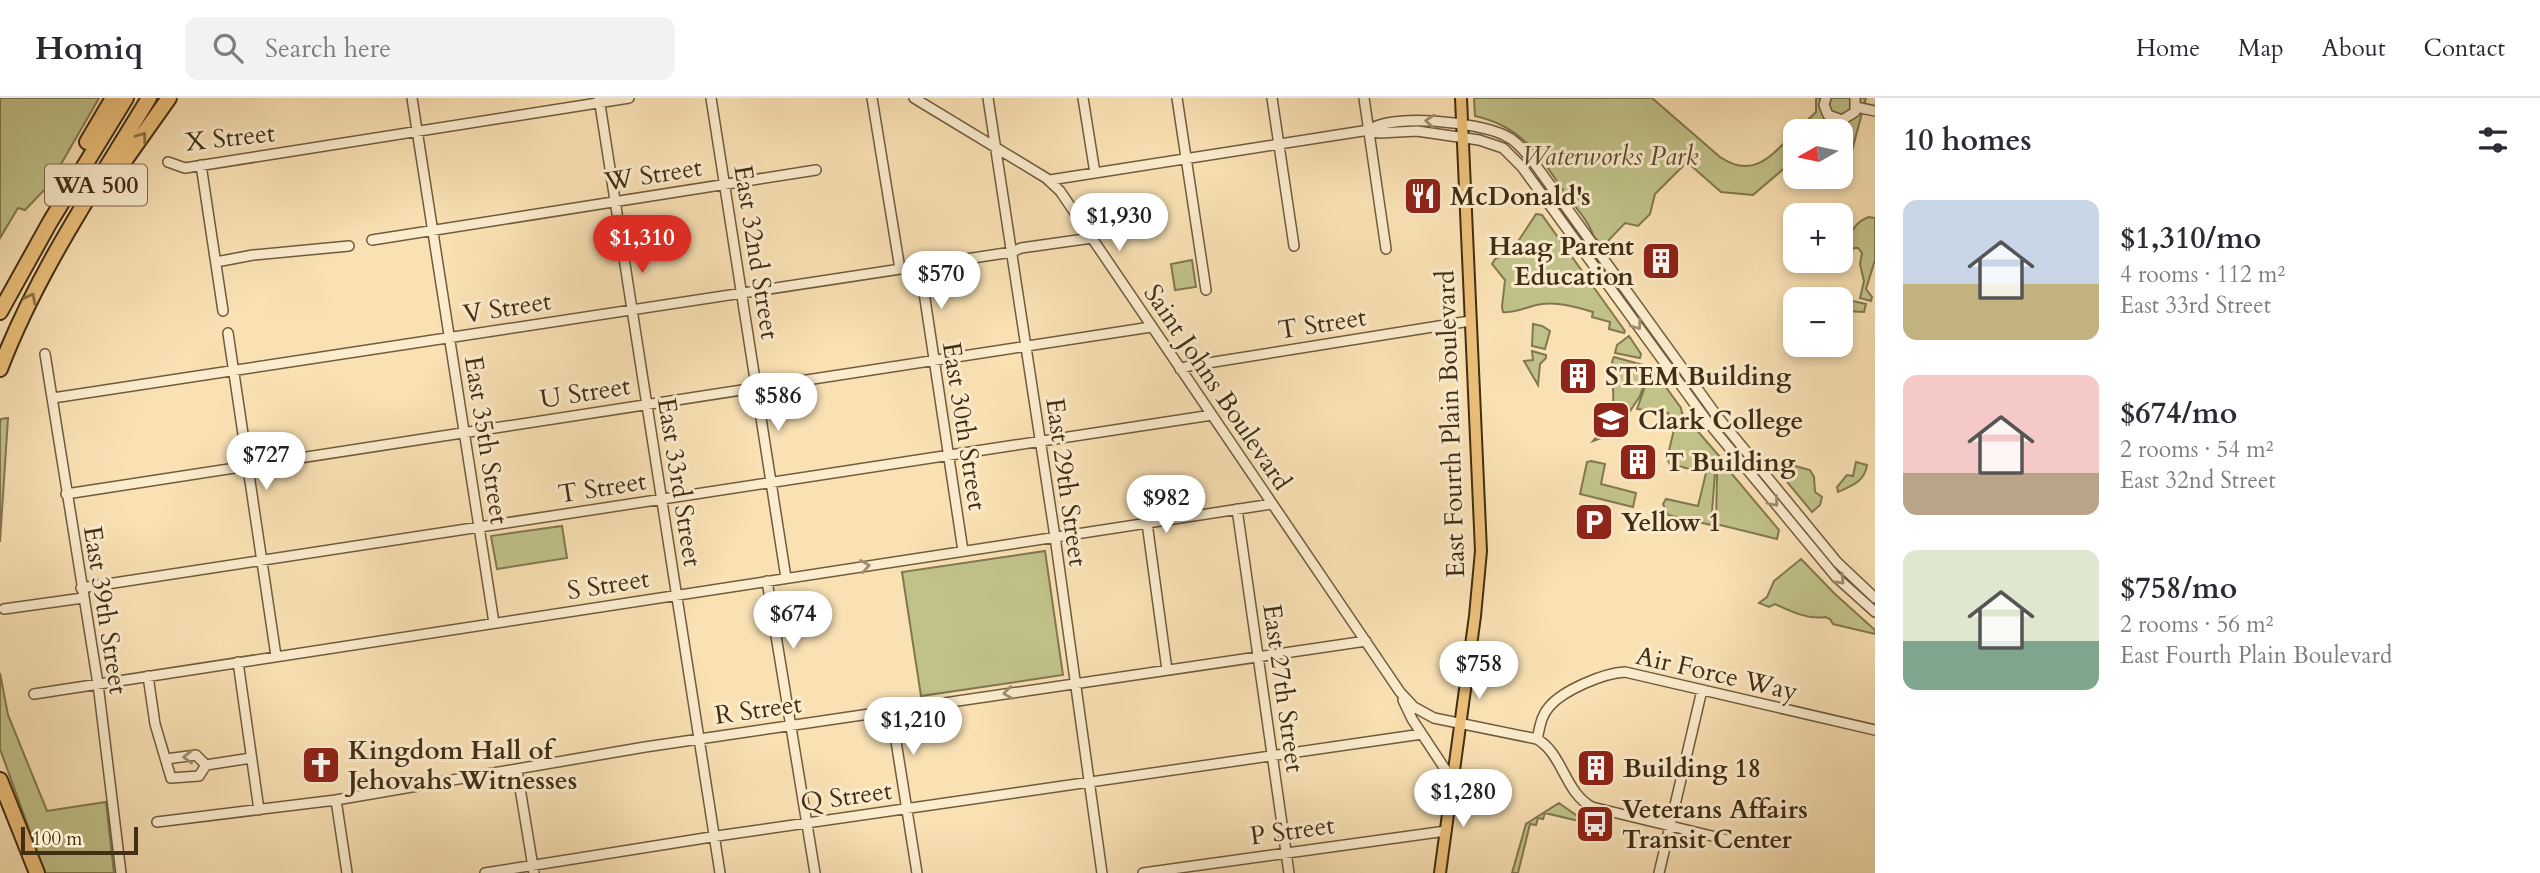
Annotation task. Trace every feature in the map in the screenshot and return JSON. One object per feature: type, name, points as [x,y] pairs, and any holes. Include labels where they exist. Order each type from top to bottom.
[{"type":"highway","points":[[0,312],[22,256],[113,98]]},
{"type":"highway","name":"WA 500","points":[[0,312],[50,222],[126,98]]},
{"type":"highway","name":"WA 500","points":[[0,369],[20,320],[45,272],[149,98]]},
{"type":"highway","points":[[45,272],[169,98]]},
{"type":"highway","points":[[0,780],[37,873]]},
{"type":"main road","name":"East Fourth Plain Boulevard","points":[[1440,873],[1477,601],[1481,551],[1461,98]]},
{"type":"street","name":"East 35th Street","points":[[412,98],[494,623]]},
{"type":"street","name":"X Street","points":[[169,162],[185,168],[599,100],[629,98]]},
{"type":"street","name":"East 32nd Street","points":[[711,98],[786,578]]},
{"type":"street","points":[[872,98],[900,269]]},
{"type":"street","name":"Saint Johns Boulevard","points":[[914,98],[1050,180],[1060,191],[1410,703],[1439,719],[1538,738]]},
{"type":"street","name":"East 29th Street","points":[[988,98],[1055,537],[1102,873]]},
{"type":"street","points":[[1083,98],[1095,173]]},
{"type":"street","points":[[1177,98],[1206,290]]},
{"type":"street","points":[[1272,98],[1294,246]]},
{"type":"street","points":[[1364,98],[1386,249]]},
{"type":"street","points":[[1826,98],[1826,110],[1838,120],[1852,116],[1856,102],[1875,111]]},
{"type":"street","name":"East 33rd Street","points":[[599,100],[720,873]]},
{"type":"street","points":[[1050,180],[1369,131],[1462,131],[1505,135],[1532,160],[1717,416],[1838,562],[1875,598]]},
{"type":"street","points":[[1462,131],[1496,145],[1515,158],[1707,421],[1836,577],[1875,612]]},
{"type":"street","points":[[201,165],[223,311]]},
{"type":"street","name":"W Street","points":[[372,240],[816,170]]},
{"type":"street","name":"V Street","points":[[53,398],[1092,238]]},
{"type":"street","points":[[216,262],[253,255],[349,246]]},
{"type":"street","name":"East 30th Street","points":[[920,266],[963,551]]},
{"type":"street","name":"T Street","points":[[1181,369],[1470,321]]},
{"type":"street","name":"U Street","points":[[66,494],[1151,327]]},
{"type":"street","points":[[228,333],[276,656]]},
{"type":"street","name":"East 39th Street","points":[[45,354],[98,684],[121,873]]},
{"type":"street","name":"T Street","points":[[4,609],[262,561],[1212,415]]},
{"type":"street","name":"S Street","points":[[34,694],[1272,503]]},
{"type":"street","name":"East 27th Street","points":[[1237,509],[1289,873]]},
{"type":"street","points":[[1147,523],[1167,670]]},
{"type":"street","points":[[767,581],[815,873]]},
{"type":"street","name":"R Street","points":[[157,822],[336,800],[699,738],[1366,641]]},
{"type":"street","points":[[238,662],[259,810]]},
{"type":"street","name":"Air Force Way","points":[[1538,738],[1542,719],[1548,708],[1558,699],[1612,673],[1625,672],[1875,730]]},
{"type":"street","points":[[148,676],[155,724],[171,778],[199,776],[206,765],[251,758]]},
{"type":"street","points":[[1659,873],[1702,690]]},
{"type":"street","points":[[1400,692],[1412,719],[1453,781]]},
{"type":"street","points":[[891,710],[917,873]]},
{"type":"street","name":"Q Street","points":[[485,873],[533,869],[715,836],[1422,734]]},
{"type":"street","points":[[1538,738],[1548,747],[1578,796],[1587,804],[1749,845]]},
{"type":"street","points":[[166,759],[196,755],[206,765]]},
{"type":"street","points":[[517,770],[533,869]]},
{"type":"street","points":[[336,800],[347,873]]},
{"type":"street","name":"P Street","points":[[1143,873],[1446,831]]},
{"type":"green space","points":[[0,98],[99,98],[49,185],[25,210],[18,208],[0,238]]},
{"type":"green space","name":"Waterworks Park","points":[[1474,98],[1652,98],[1720,157],[1732,163],[1743,166],[1762,162],[1783,144],[1783,169],[1753,195],[1721,192],[1687,162],[1655,194],[1650,214],[1638,226],[1625,223],[1603,246],[1594,237],[1539,156],[1519,136],[1492,121],[1475,116]]},
{"type":"green space","points":[[1816,98],[1866,98],[1853,147],[1853,119],[1809,119],[1816,112]]},
{"type":"green space","points":[[1536,214],[1542,215],[1624,333],[1609,329],[1610,322],[1592,317],[1593,312],[1568,305],[1542,304],[1503,312],[1505,280],[1492,264],[1495,259],[1511,252]]},
{"type":"green space","points":[[1875,218],[1875,260],[1866,289],[1872,297],[1871,301],[1860,298],[1864,281],[1860,264],[1862,253],[1858,248],[1853,249],[1853,229],[1864,219]]},
{"type":"green space","points":[[1192,260],[1196,287],[1175,290],[1171,264]]},
{"type":"green space","points":[[1853,301],[1866,304],[1864,312],[1853,311]]},
{"type":"green space","points":[[1533,324],[1550,331],[1545,349],[1532,346]]},
{"type":"green space","points":[[1629,336],[1641,354],[1640,358],[1615,353],[1617,345]]},
{"type":"green space","points":[[1532,351],[1546,355],[1540,364],[1538,385],[1524,361],[1533,360]]},
{"type":"green space","points":[[1614,357],[1643,365],[1641,374],[1646,379],[1640,396],[1626,417],[1613,402]]},
{"type":"green space","points":[[1655,372],[1682,413],[1720,457],[1715,473],[1711,525],[1668,515],[1663,504],[1666,499],[1698,506],[1706,473],[1670,464],[1667,459],[1676,421],[1671,420],[1668,413],[1637,409],[1650,373]]},
{"type":"green space","points":[[1613,407],[1618,410],[1623,421],[1604,437],[1593,441],[1606,425]]},
{"type":"green space","points":[[8,418],[0,542],[0,423],[1,419]]},
{"type":"green space","points":[[1721,461],[1779,530],[1777,539],[1716,524],[1717,474]]},
{"type":"green space","points":[[1587,462],[1605,464],[1601,484],[1636,493],[1633,507],[1580,494]]},
{"type":"green space","points":[[1856,462],[1867,465],[1864,475],[1853,485],[1838,492],[1837,487],[1847,475],[1853,476]]},
{"type":"green space","points":[[1795,466],[1810,470],[1814,477],[1815,492],[1822,497],[1820,505],[1812,512],[1778,471]]},
{"type":"green space","points":[[562,526],[567,558],[497,569],[491,536]]},
{"type":"green space","points":[[1045,551],[1063,675],[921,696],[902,572]]},
{"type":"green space","points":[[1801,559],[1875,630],[1875,634],[1833,624],[1825,617],[1806,616],[1775,604],[1769,607],[1759,603],[1767,597],[1774,581]]},
{"type":"green space","points":[[0,673],[8,715],[47,811],[106,802],[114,873],[45,873],[0,749]]},
{"type":"green space","points":[[1559,803],[1580,818],[1579,821],[1545,813],[1543,819],[1538,818],[1536,825],[1530,824],[1518,873],[1512,873],[1526,824]]},
{"type":"place","name":"McDonald's","points":[[1423,196]]},
{"type":"place","name":"Haag Parent Education","points":[[1661,261]]},
{"type":"place","name":"STEM Building","points":[[1578,376]]},
{"type":"place","name":"Clark College","points":[[1611,420]]},
{"type":"place","name":"T Building","points":[[1638,462]]},
{"type":"place","name":"Yellow 1","points":[[1594,522]]},
{"type":"place","name":"Kingdom Hall of Jehovahs Witnesses","points":[[321,765]]},
{"type":"place","name":"Building 18","points":[[1596,768]]},
{"type":"place","name":"Veterans Affairs Transit Center","points":[[1595,824]]}]
